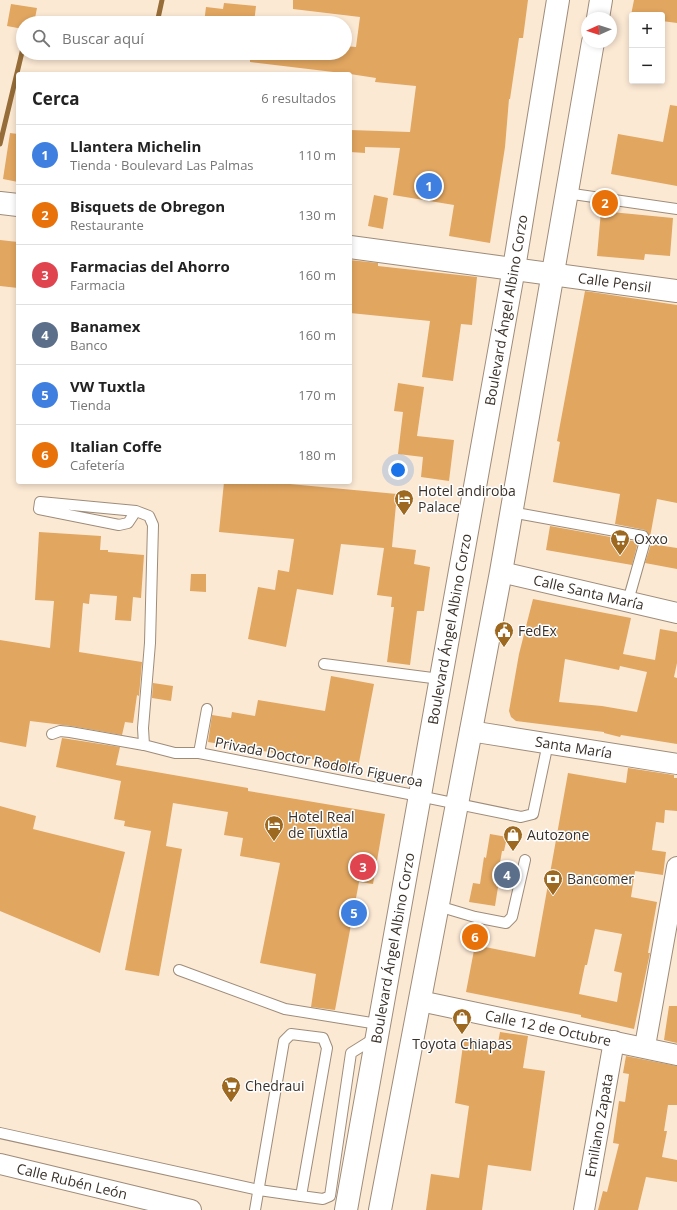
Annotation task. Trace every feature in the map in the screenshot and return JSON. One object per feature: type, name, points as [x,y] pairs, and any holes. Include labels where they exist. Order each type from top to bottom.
[{"type":"main road","name":"Boulevard Ángel Albino Corzo","points":[[346,1210],[514,268],[558,0]]},
{"type":"main road","points":[[599,12],[601,0]]},
{"type":"main road","points":[[350,1187],[382,1201],[456,803],[501,572],[592,48]]},
{"type":"main road","points":[[0,203],[16,205]]},
{"type":"main road","name":"Calle Pensil","points":[[352,247],[677,291]]},
{"type":"street","name":"Calle Santa María","points":[[501,572],[677,613]]},
{"type":"street","name":"Santa María","points":[[470,731],[677,764]]},
{"type":"street","points":[[645,1046],[677,867]]},
{"type":"street","name":"Calle 12 de Octubre","points":[[420,1001],[645,1046],[677,1055]]},
{"type":"street","name":"Emiliano Zapata","points":[[584,1210],[614,1041]]},
{"type":"street","name":"Calle Rubén León","points":[[0,1164],[190,1210]]},
{"type":"lane","points":[[566,193],[677,209]]},
{"type":"lane","points":[[136,511],[128,522],[119,525],[39,509],[40,502],[136,511],[149,516],[153,524],[150,643],[143,728],[144,745]]},
{"type":"lane","points":[[511,512],[643,536],[645,542],[628,601]]},
{"type":"lane","points":[[324,664],[440,679]]},
{"type":"lane","points":[[199,753],[207,709]]},
{"type":"lane","name":"Privada Doctor Rodolfo Figueroa","points":[[52,734],[60,731],[70,732],[144,745],[176,753],[199,753],[456,803],[521,818],[533,814],[548,743]]},
{"type":"lane","points":[[438,906],[475,917],[506,923],[512,917],[524,860]]},
{"type":"lane","points":[[179,970],[285,1009],[377,1030]]},
{"type":"lane","points":[[0,1133],[259,1190],[323,1199],[330,1196],[351,1053],[377,1030]]},
{"type":"lane","points":[[255,1210],[284,1041],[291,1034],[323,1038],[327,1048],[301,1196]]},
{"type":"building","points":[[293,0],[528,0],[523,38],[519,38],[509,99],[505,147],[490,243],[449,236],[454,205],[393,195],[400,148],[365,147],[365,153],[352,152],[352,130],[410,132],[416,86],[375,82],[376,78],[352,74],[352,72],[333,72],[250,62],[250,60],[352,60],[352,47],[356,47],[360,17],[293,9]]},
{"type":"building","points":[[634,0],[677,0],[677,23],[665,21],[665,12],[632,12]]},
{"type":"building","points":[[224,3],[256,6],[255,16],[205,16],[206,7],[223,9]]},
{"type":"building","points":[[11,4],[37,8],[35,16],[16,16],[16,28],[7,26]]},
{"type":"building","points":[[670,105],[677,106],[677,186],[611,174],[618,134],[663,142]]},
{"type":"building","points":[[10,133],[16,134],[16,182],[3,179]]},
{"type":"building","points":[[374,195],[388,198],[383,229],[368,226]]},
{"type":"building","points":[[601,211],[673,218],[670,256],[645,254],[644,260],[597,256]]},
{"type":"building","points":[[0,240],[16,242],[16,288],[0,286]]},
{"type":"building","points":[[352,260],[378,263],[378,266],[477,277],[472,325],[461,324],[453,381],[422,377],[430,321],[352,313]]},
{"type":"building","points":[[585,291],[677,305],[677,503],[657,499],[650,537],[645,530],[615,524],[620,494],[553,482],[560,442],[557,441]]},
{"type":"building","points":[[398,383],[424,387],[417,436],[454,440],[449,481],[421,477],[423,457],[398,454],[403,412],[394,411]]},
{"type":"building","points":[[224,484],[290,484],[397,494],[392,547],[416,550],[414,564],[430,567],[424,611],[417,611],[410,665],[387,662],[394,607],[391,607],[392,597],[377,595],[384,548],[341,544],[333,595],[297,589],[286,647],[248,639],[258,587],[275,590],[278,570],[289,572],[294,539],[219,532]]},
{"type":"building","points":[[550,526],[638,542],[632,565],[546,550]]},
{"type":"building","points":[[39,532],[101,536],[100,550],[144,555],[141,598],[133,597],[131,621],[115,620],[117,596],[90,594],[89,604],[83,603],[79,652],[142,662],[139,696],[137,695],[133,723],[125,722],[122,735],[71,726],[30,721],[26,747],[0,742],[0,640],[50,648],[54,601],[35,600]]},
{"type":"building","points":[[651,544],[677,548],[677,569],[645,563]]},
{"type":"building","points":[[191,574],[206,574],[206,592],[190,591]]},
{"type":"building","points":[[533,599],[631,618],[623,654],[655,660],[660,629],[677,632],[677,663],[674,677],[677,678],[677,744],[621,735],[620,737],[604,732],[516,721],[511,717],[509,711],[519,654]],"holes":[[[565,659],[619,670],[620,666],[647,672],[637,712],[602,706],[559,702]]]},
{"type":"building","points":[[331,676],[374,684],[357,773],[322,767],[323,761],[208,742],[212,715],[231,718],[232,712],[255,716],[258,700],[325,711]]},
{"type":"building","points":[[153,683],[173,686],[171,701],[152,698]]},
{"type":"building","points":[[62,738],[120,747],[116,765],[248,788],[248,791],[385,814],[373,884],[359,882],[335,1010],[311,1007],[316,974],[260,963],[280,863],[240,856],[243,838],[224,835],[228,812],[173,803],[166,846],[182,849],[159,976],[125,970],[151,831],[124,826],[125,821],[114,819],[121,781],[56,767]]},
{"type":"building","points":[[628,768],[674,775],[674,778],[677,778],[677,811],[665,810],[664,823],[656,822],[652,850],[666,852],[663,875],[635,871],[631,897],[657,902],[648,953],[650,953],[634,1029],[581,1017],[581,1015],[466,992],[475,945],[535,957],[568,773],[626,783]],"holes":[[[595,929],[622,934],[614,971],[622,973],[617,1002],[579,994]]]},
{"type":"building","points":[[0,806],[36,816],[33,829],[125,852],[100,953],[0,911]]},
{"type":"building","points":[[490,834],[507,837],[504,851],[502,851],[496,886],[498,887],[495,906],[469,902],[473,883],[480,884],[484,857],[486,858]]},
{"type":"building","points":[[669,1006],[677,1006],[677,1043],[664,1040]]},
{"type":"building","points":[[500,1032],[528,1036],[523,1068],[545,1071],[531,1171],[488,1165],[482,1210],[426,1210],[431,1174],[459,1178],[469,1106],[455,1103],[464,1038],[498,1043]]},
{"type":"building","points":[[626,1056],[677,1066],[677,1105],[668,1105],[664,1131],[667,1131],[662,1157],[677,1160],[677,1182],[646,1177],[638,1210],[598,1210],[603,1191],[607,1192],[619,1144],[613,1143],[619,1101],[625,1102],[629,1074],[623,1073]]},
{"type":"waterway","points":[[159,16],[162,0]]},
{"type":"waterway","points":[[17,72],[20,60]]},
{"type":"waterway","points":[[0,144],[16,77]]},
{"type":"place","name":"Llantera Michelin","points":[[429,186]]},
{"type":"place","name":"Bisquets de Obregon","points":[[605,203]]},
{"type":"place","name":"Hotel andiroba Palace","points":[[404,516]]},
{"type":"place","name":"Oxxo","points":[[620,556]]},
{"type":"place","name":"FedEx","points":[[504,648]]},
{"type":"place","name":"Hotel Real de Tuxtla","points":[[274,842]]},
{"type":"place","name":"Autozone","points":[[513,852]]},
{"type":"place","name":"Farmacias del Ahorro","points":[[363,867]]},
{"type":"place","name":"Banamex","points":[[507,875]]},
{"type":"place","name":"Bancomer","points":[[553,896]]},
{"type":"place","name":"VW Tuxtla","points":[[354,913]]},
{"type":"place","name":"Italian Coffe","points":[[475,937]]},
{"type":"place","name":"Toyota Chiapas","points":[[462,1035]]},
{"type":"place","name":"Chedraui","points":[[231,1103]]}]
